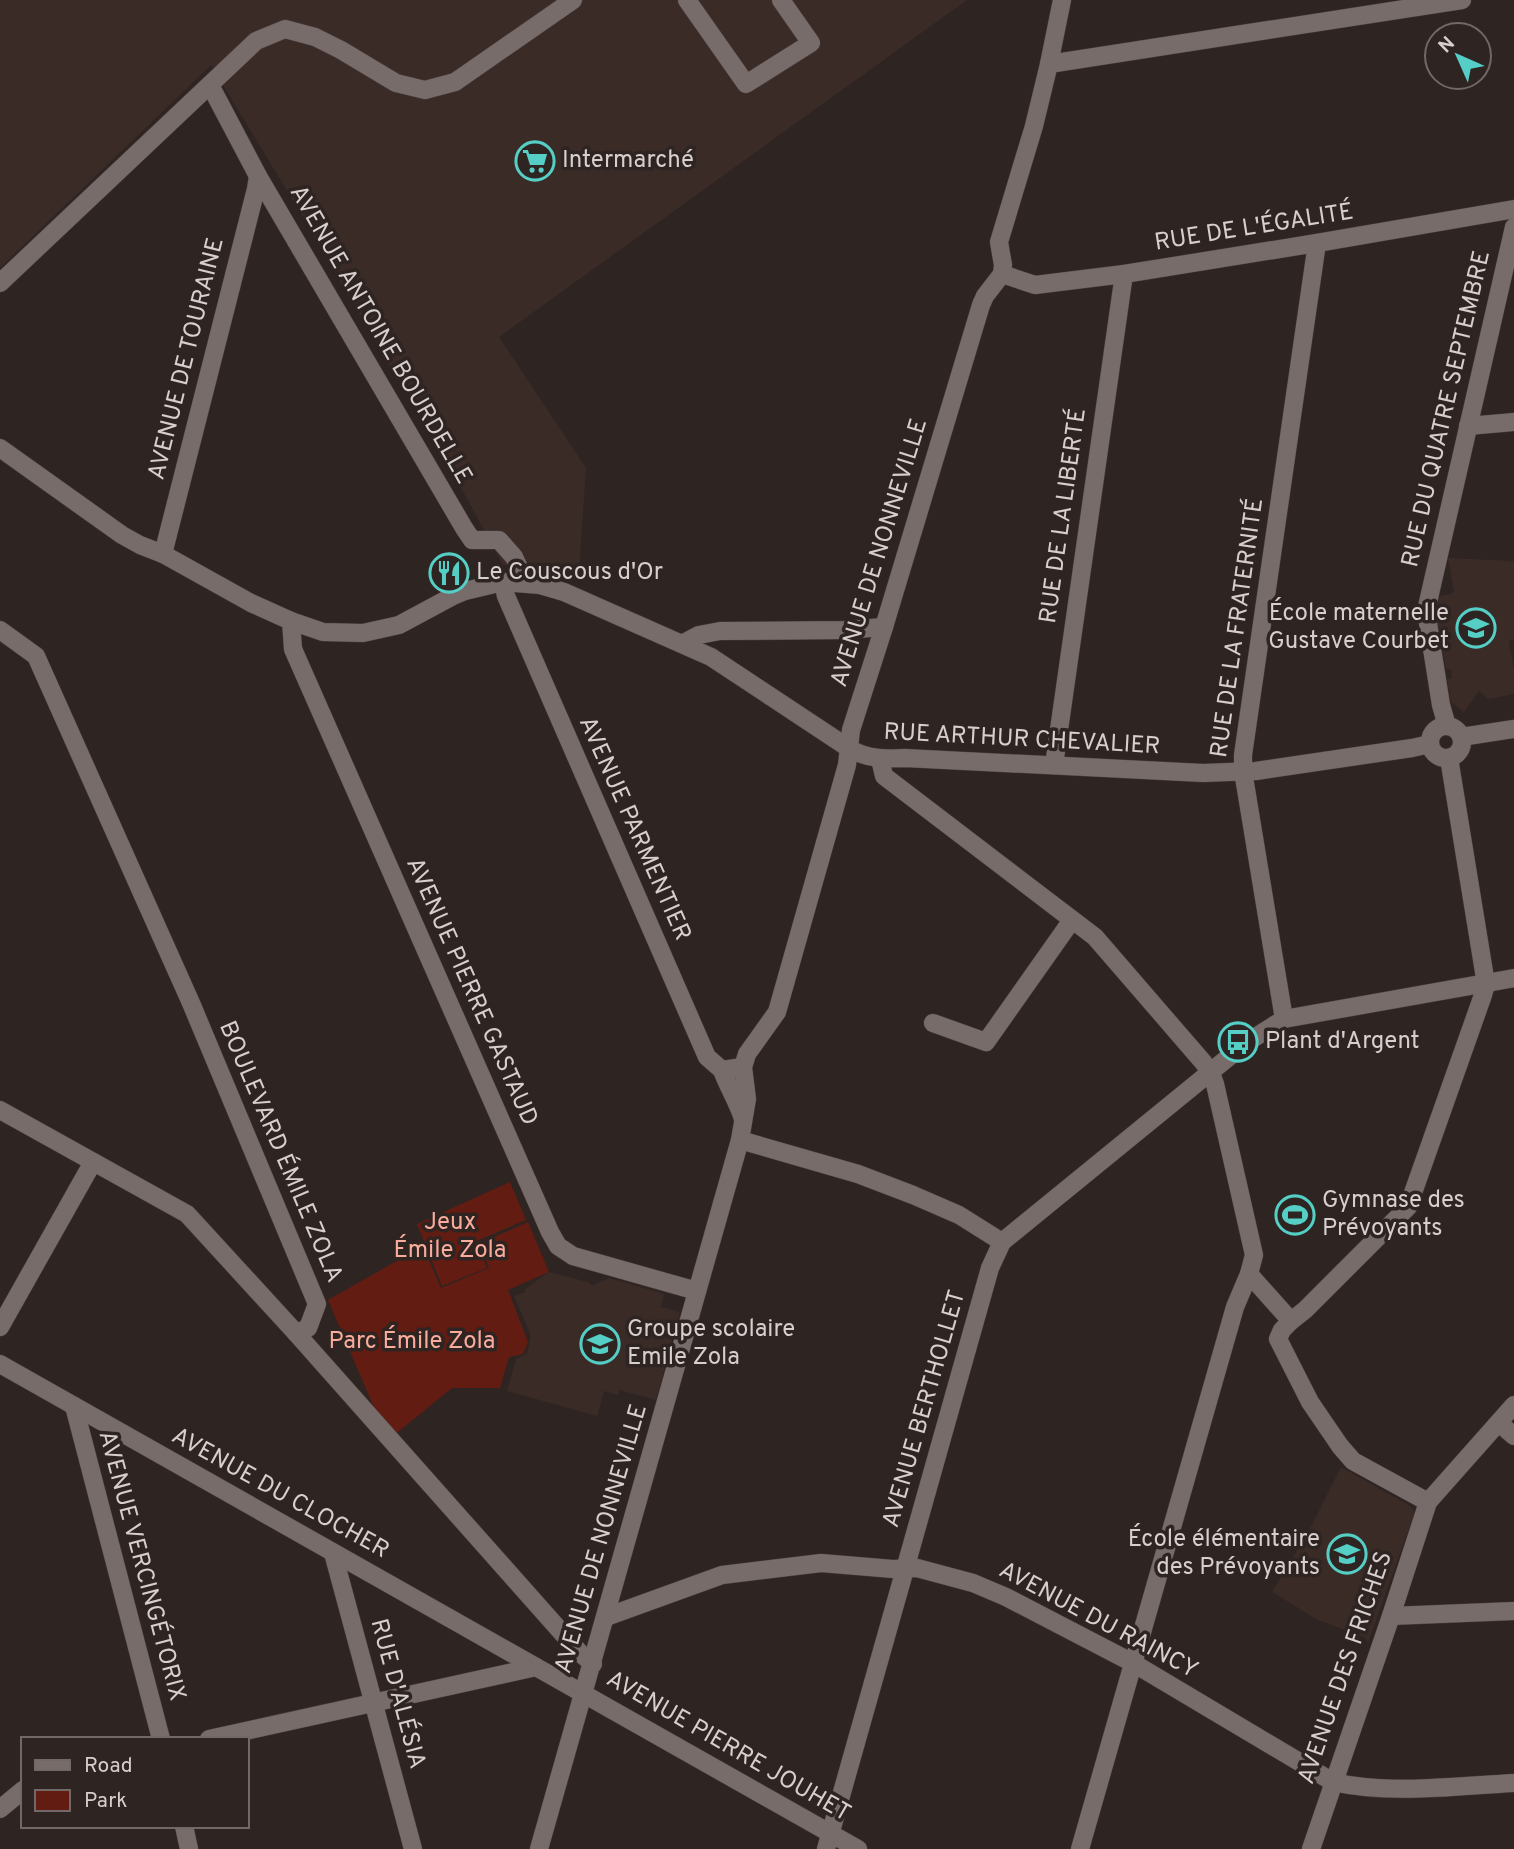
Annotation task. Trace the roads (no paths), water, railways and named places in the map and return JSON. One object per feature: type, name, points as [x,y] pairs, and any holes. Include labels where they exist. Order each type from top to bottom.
[{"type":"street","points":[[0,283],[256,41],[285,29],[315,37],[396,83],[425,90],[455,82],[573,0]]},
{"type":"street","points":[[687,0],[746,84],[811,43],[781,0]]},
{"type":"street","points":[[1002,274],[999,243],[1034,126],[1062,0]]},
{"type":"street","points":[[1049,64],[1462,0]]},
{"type":"street","name":"AVENUE ANTOINE BOURDELLE","points":[[210,85],[258,176],[464,528],[472,540],[499,541],[514,557],[526,583]]},
{"type":"street","name":"AVENUE DE TOURAINE","points":[[163,554],[258,176]]},
{"type":"street","name":"RUE DE L'ÉGALITÉ","points":[[1002,274],[1035,285],[1124,274],[1514,209]]},
{"type":"street","name":"RUE DU QUATRE SEPTEMBRE","points":[[1454,732],[1441,705],[1426,611],[1514,227]]},
{"type":"street","name":"RUE DE LA FRATERNITÉ","points":[[1284,1019],[1243,771],[1243,755],[1317,243]]},
{"type":"street","name":"AVENUE DE NONNEVILLE","points":[[540,1849],[740,1140],[747,1099],[743,1067],[747,1054],[777,1012],[847,765],[851,730],[981,305],[1002,274]]},
{"type":"street","name":"RUE DE LA LIBERTÉ","points":[[1054,765],[1124,274]]},
{"type":"street","points":[[1468,426],[1514,422]]},
{"type":"street","name":"RUE ARTHUR CHEVALIER","points":[[0,448],[122,536],[163,554],[251,603],[290,621],[323,632],[363,634],[398,625],[465,591],[503,583],[540,585],[564,592],[711,657],[860,755],[880,759],[1203,773],[1256,771],[1430,744]]},
{"type":"street","name":"AVENUE PARMENTIER","points":[[503,583],[506,596],[707,1057],[722,1070]]},
{"type":"street","name":"AVENUE PIERRE GASTAUD","points":[[290,621],[293,649],[554,1239],[573,1256],[697,1291]]},
{"type":"street","points":[[682,644],[699,635],[720,631],[884,627]]},
{"type":"street","name":"BOULEVARD ÉMILE ZOLA","points":[[0,630],[36,656],[217,1066],[317,1304],[308,1328],[296,1333]]},
{"type":"street","points":[[1454,732],[1462,742],[1458,752],[1449,758],[1434,753],[1430,744],[1433,733],[1441,727],[1454,732],[1514,729]]},
{"type":"street","points":[[1449,758],[1486,984],[1408,1207],[1282,1330],[1278,1339],[1310,1402],[1353,1461],[1428,1502],[1514,1405]]},
{"type":"street","points":[[880,759],[884,776],[1095,937],[1203,1062],[1215,1084],[1254,1255],[1235,1307],[1080,1849]]},
{"type":"street","points":[[933,1023],[986,1042],[1072,920]]},
{"type":"street","points":[[1284,1019],[1514,978]]},
{"type":"street","name":"AVENUE BERTHOLLET","points":[[829,1841],[990,1268],[1002,1242],[1246,1043],[1284,1019]]},
{"type":"street","points":[[743,1067],[722,1070],[743,1119]]},
{"type":"street","points":[[0,1110],[187,1214],[580,1653],[593,1664]]},
{"type":"street","points":[[740,1140],[858,1174],[914,1195],[960,1215],[1002,1242]]},
{"type":"street","points":[[0,1327],[93,1162]]},
{"type":"street","points":[[1249,1274],[1291,1321]]},
{"type":"street","name":"AVENUE DU CLOCHER","points":[[0,1364],[536,1667]]},
{"type":"street","name":"AVENUE VERCINGÉTORIX","points":[[74,1406],[160,1737]]},
{"type":"street","points":[[1499,1423],[1514,1436]]},
{"type":"street","name":"AVENUE DES FRICHES","points":[[1311,1849],[1428,1502]]},
{"type":"street","name":"RUE D'ALÉSIA","points":[[333,1553],[413,1849]]},
{"type":"street","name":"AVENUE DU RAINCY","points":[[606,1617],[722,1575],[821,1563],[893,1569],[917,1568],[973,1583],[1006,1597],[1133,1663],[1333,1782],[1395,1788],[1514,1783]]},
{"type":"street","points":[[1391,1616],[1514,1611]]},
{"type":"street","points":[[218,1737],[536,1667]]},
{"type":"street","name":"AVENUE PIERRE JOUHET","points":[[536,1667],[584,1693],[829,1841],[858,1849]]},
{"type":"street","points":[[0,1809],[21,1792]]},
{"type":"street","points":[[185,1828],[190,1849]]},
{"type":"place","name":"Intermarché","points":[[535,161]]},
{"type":"place","name":"Le Couscous d'Or","points":[[449,573]]},
{"type":"place","name":"École maternelle Gustave Courbet","points":[[1476,628]]},
{"type":"place","name":"Plant d'Argent","points":[[1238,1042]]},
{"type":"place","name":"Gymnase des Prévoyants","points":[[1295,1215]]},
{"type":"place","name":"Groupe scolaire Emile Zola","points":[[600,1344]]},
{"type":"place","name":"École élémentaire des Prévoyants","points":[[1347,1554]]},
{"type":"park label","name":"Jeux Émile Zola","points":[[450,1237]]},
{"type":"park label","name":"Parc Émile Zola","points":[[412,1342]]}]
